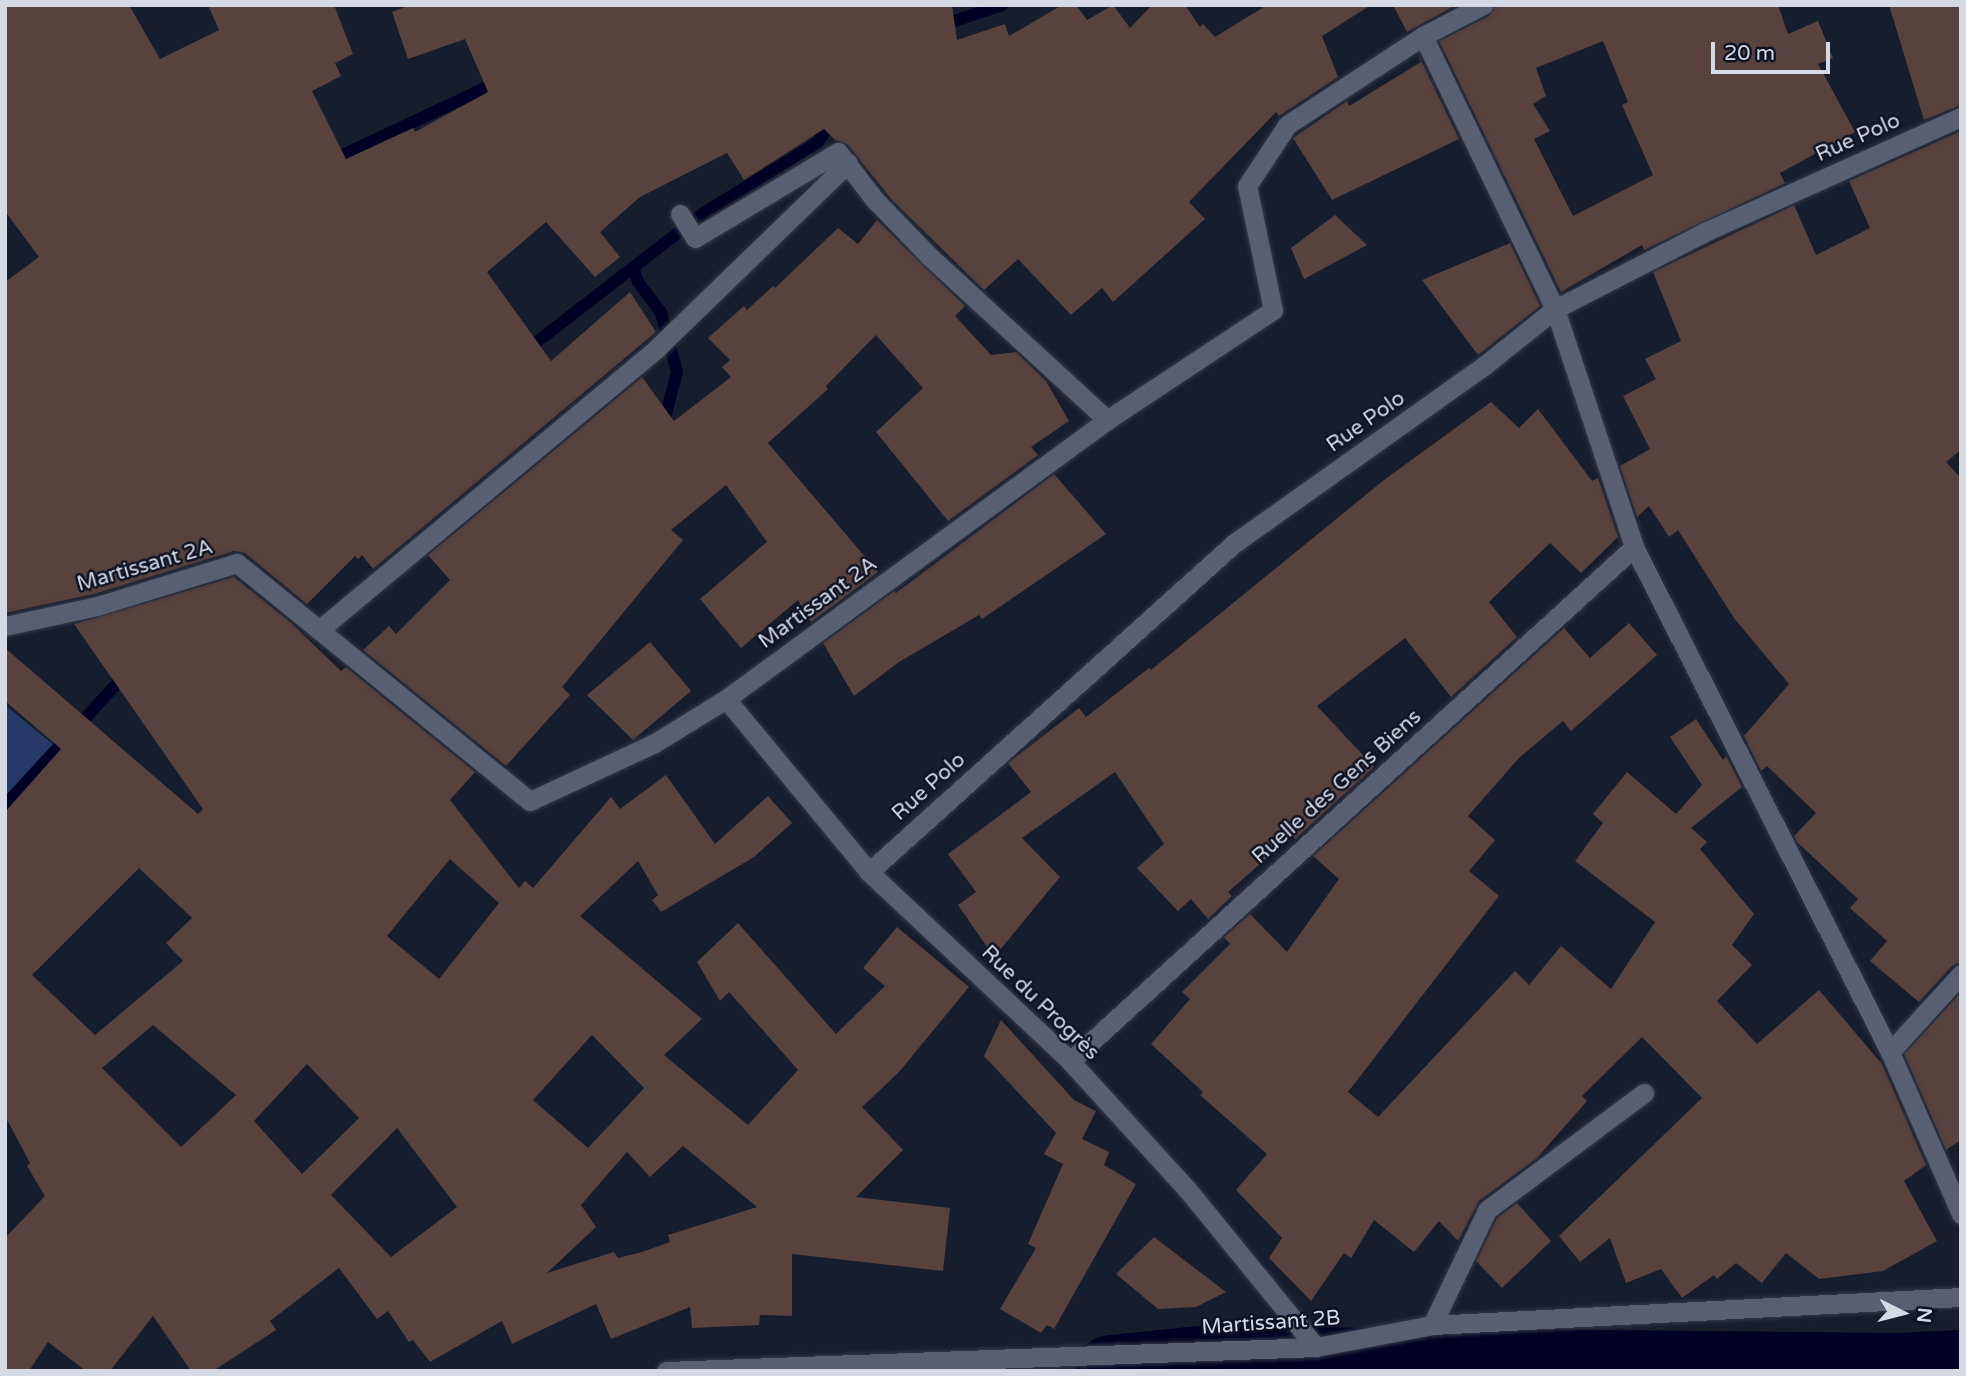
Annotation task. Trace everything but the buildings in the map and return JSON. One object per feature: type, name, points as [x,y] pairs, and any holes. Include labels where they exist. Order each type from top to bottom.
[{"type":"street","name":"Martissant 2A","points":[[5,626],[97,606],[237,563],[530,801],[653,744],[726,699],[1107,419],[1273,310],[1247,186],[1287,125],[1423,36],[1483,5]]},
{"type":"street","points":[[1423,36],[1555,309],[1634,547],[1890,1052],[1961,1214]]},
{"type":"street","name":"Rue Polo","points":[[869,872],[1236,542],[1485,365],[1555,309],[1707,231],[1961,117]]},
{"type":"street","points":[[680,215],[695,237],[838,152],[875,200],[930,257],[1107,419]]},
{"type":"street","points":[[319,630],[657,348],[848,163]]},
{"type":"street","name":"Ruelle des Gens Biens","points":[[1070,1061],[1634,547]]},
{"type":"street","name":"Rue du Progrès","points":[[726,699],[869,872],[1070,1061],[1187,1189],[1316,1347]]},
{"type":"street","points":[[1890,1052],[1961,974]]},
{"type":"street","points":[[1432,1325],[1487,1210],[1644,1093]]},
{"type":"street","name":"Martissant 2B","points":[[666,1371],[1316,1347],[1432,1325],[1961,1297]]},
{"type":"shaded area","points":[[5,705],[54,745],[63,747],[5,812]]},
{"type":"waterway","points":[[939,26],[1003,5]]},
{"type":"waterway","points":[[330,161],[500,81]]},
{"type":"waterway","points":[[525,351],[705,212],[817,143],[834,119]]},
{"type":"waterway","points":[[634,270],[638,282],[661,313],[677,372],[663,425]]},
{"type":"waterway","points":[[5,805],[126,674]]},
{"type":"waterway","points":[[1193,1371],[1200,1362]]},
{"type":"waterway","points":[[1111,1371],[1200,1362],[1898,1369],[1961,1366]]}]
